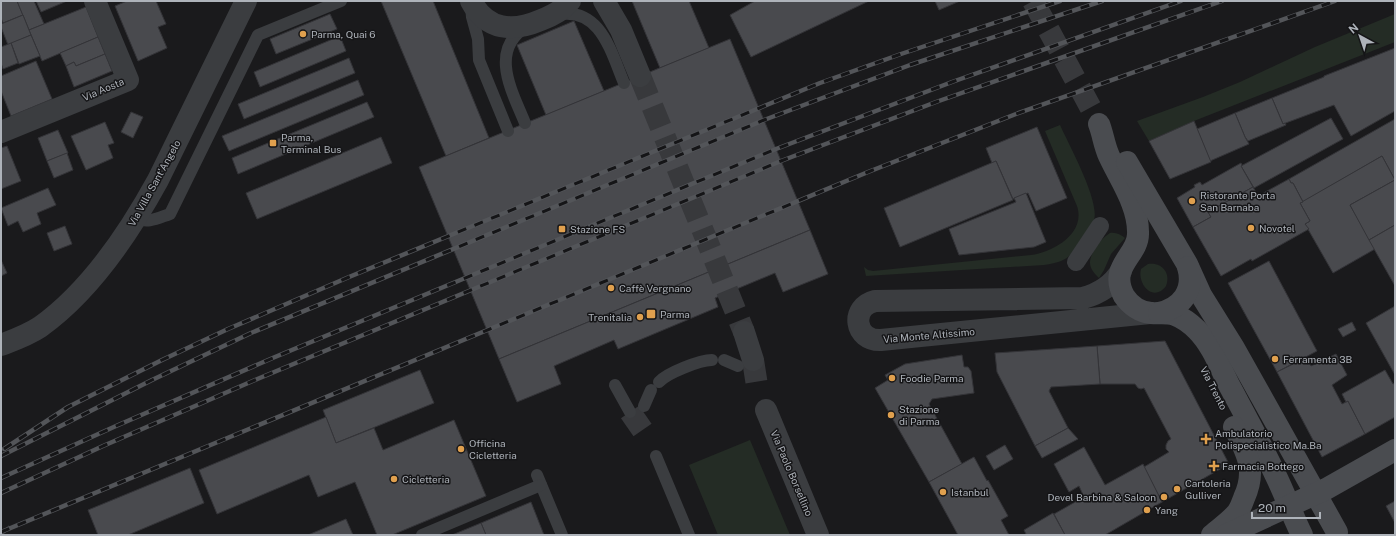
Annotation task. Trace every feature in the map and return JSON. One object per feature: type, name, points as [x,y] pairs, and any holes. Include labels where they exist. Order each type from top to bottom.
[{"type":"main road","points":[[1124,264],[1136,244],[1139,233],[1136,218],[1127,192],[1108,155],[1103,133],[1096,118],[1122,153],[1184,260],[1201,295],[1230,340],[1337,532]]},
{"type":"main road","points":[[1124,264],[1135,250],[1142,246],[1151,244],[1168,246],[1184,260],[1189,272],[1190,280],[1185,296],[1174,308],[1155,313]]},
{"type":"main road","name":"Via Trento","points":[[1124,264],[1121,288],[1124,296],[1135,307],[1142,311],[1164,314],[1173,318],[1184,332],[1245,448],[1248,457],[1250,480],[1237,513],[1212,535]]},
{"type":"main road","name":"Via Trento","points":[[1155,313],[1176,315],[1188,322],[1202,337],[1214,356],[1276,475],[1289,506],[1294,532]]},
{"type":"main road","points":[[1226,535],[1316,493],[1395,450]]},
{"type":"main road","points":[[1294,532],[1316,493]]},
{"type":"street","name":"Via Aosta","points":[[1,132],[128,80],[96,1]]},
{"type":"street","name":"Via Villa Sant'Angelo","points":[[1,345],[30,332],[57,313],[98,271],[118,245],[158,180],[246,1]]},
{"type":"street","points":[[471,1],[483,18],[491,23],[510,28],[520,27],[541,21],[560,11],[570,1]]},
{"type":"street","points":[[604,1],[621,30],[632,79]]},
{"type":"street","points":[[1076,262],[1100,226]]},
{"type":"street","name":"Via Monte Altissimo","points":[[1124,264],[1117,277],[1107,287],[1096,294],[1083,298],[875,301],[866,304],[861,310],[859,315],[859,325],[863,334],[868,338],[881,340],[1132,314],[1155,313]]},
{"type":"street","points":[[744,332],[746,363]]},
{"type":"street","name":"Via Paolo Borsellino","points":[[766,410],[818,535]]},
{"type":"lane","points":[[136,218],[142,221],[150,221],[170,214],[258,35],[341,1]]},
{"type":"lane","points":[[471,1],[472,17],[478,39],[479,60],[508,131]]},
{"type":"lane","points":[[525,123],[508,80],[506,62],[511,43],[524,29],[541,21],[568,14],[586,19],[595,25],[632,79]]},
{"type":"lane","points":[[644,406],[655,382],[698,362],[715,357],[746,363]]},
{"type":"lane","points":[[615,385],[630,412]]},
{"type":"lane","points":[[656,456],[688,535]]},
{"type":"lane","points":[[422,535],[539,480],[562,535]]},
{"type":"shaded area","points":[[1395,14],[1395,42],[1194,121],[1149,141],[1137,121],[1240,82],[1315,47]]},
{"type":"shaded area","points":[[1060,125],[1083,173],[1095,211],[1094,220],[1090,228],[1074,252],[1062,261],[1044,265],[866,276],[864,267],[873,271],[1031,255],[1049,250],[1066,240],[1077,225],[1079,216],[1077,206],[1045,131]]},
{"type":"shaded area","points":[[1110,233],[1116,233],[1125,238],[1111,254],[1099,278],[1092,270],[1090,260],[1093,252],[1102,239]]},
{"type":"shaded area","points":[[1148,264],[1161,267],[1166,273],[1166,286],[1161,291],[1156,293],[1147,290],[1141,280],[1141,269]]},
{"type":"shaded area","points":[[750,440],[790,535],[718,535],[689,465]]},
{"type":"building","points":[[1,1],[17,1],[23,15],[3,23],[1,18]]},
{"type":"building","points":[[17,1],[34,1],[44,24],[29,30]]},
{"type":"building","points":[[36,1],[67,1],[41,12]]},
{"type":"building","points":[[127,1],[156,1],[166,24],[158,27],[167,48],[138,61],[115,6]]},
{"type":"building","points":[[381,1],[433,1],[489,138],[446,156]]},
{"type":"building","points":[[632,1],[689,1],[709,48],[660,68]]},
{"type":"building","points":[[755,1],[869,1],[751,57],[730,15]]},
{"type":"building","points":[[935,1],[960,1],[939,10]]},
{"type":"building","points":[[86,7],[98,37],[42,61],[29,30]]},
{"type":"building","name":"Parma, Quai 6","points":[[330,14],[337,29],[276,54],[270,39]]},
{"type":"building","points":[[23,15],[31,35],[8,45],[1,24]]},
{"type":"building","points":[[574,21],[604,91],[546,115],[517,45]]},
{"type":"building","points":[[31,35],[40,56],[19,64],[11,43]]},
{"type":"building","points":[[340,36],[346,51],[260,87],[254,72]]},
{"type":"building","points":[[98,37],[105,54],[76,66],[74,62],[66,66],[60,53]]},
{"type":"building","points":[[730,39],[810,230],[499,359],[419,167]]},
{"type":"building","points":[[11,43],[18,63],[3,69],[1,63],[1,47]]},
{"type":"building","points":[[1395,48],[1395,111],[1351,136],[1334,105],[1283,124],[1272,98]]},
{"type":"building","points":[[105,54],[112,71],[74,87],[66,66],[74,62],[76,66]]},
{"type":"building","points":[[349,58],[355,73],[244,119],[238,104]]},
{"type":"building","points":[[36,61],[52,99],[11,116],[1,91],[1,76]]},
{"type":"building","points":[[358,80],[364,95],[229,151],[222,136]]},
{"type":"building","points":[[1272,98],[1283,124],[1285,123],[1286,125],[1248,141],[1235,113]]},
{"type":"building","points":[[367,102],[374,117],[238,174],[232,158]]},
{"type":"building","points":[[131,112],[143,117],[133,138],[121,132]]},
{"type":"building","points":[[1235,113],[1249,144],[1210,161],[1197,129]]},
{"type":"building","points":[[1331,118],[1343,139],[1254,188],[1241,166]]},
{"type":"building","points":[[1395,119],[1395,180],[1382,156],[1303,202],[1293,183],[1291,183],[1289,179]]},
{"type":"building","points":[[1194,121],[1211,162],[1170,179],[1149,141]]},
{"type":"building","points":[[105,122],[114,143],[108,145],[113,158],[86,170],[71,136]]},
{"type":"building","points":[[1037,127],[1067,198],[1036,211],[1028,193],[1013,199],[996,161],[992,163],[986,148]]},
{"type":"building","points":[[58,130],[68,153],[47,161],[38,138]]},
{"type":"building","points":[[381,137],[392,163],[257,219],[246,193]]},
{"type":"building","points":[[7,146],[21,181],[1,189],[1,148]]},
{"type":"building","points":[[67,153],[73,170],[54,178],[47,161]]},
{"type":"building","points":[[1382,156],[1395,180],[1350,205],[1375,249],[1333,273],[1305,224],[1310,221],[1300,203]]},
{"type":"building","points":[[996,161],[1013,200],[900,247],[884,208]]},
{"type":"building","points":[[1241,163],[1241,166],[1253,187],[1208,212],[1211,217],[1193,227],[1177,198],[1195,187],[1194,185],[1200,182],[1202,185]]},
{"type":"building","name":"Novotel","points":[[1289,179],[1291,183],[1293,183],[1303,202],[1300,203],[1310,221],[1305,224],[1309,229],[1252,261],[1251,259],[1221,276],[1193,227],[1211,217],[1208,212],[1253,187],[1258,196]]},
{"type":"building","points":[[1395,180],[1395,225],[1369,240],[1350,205]]},
{"type":"building","points":[[48,188],[56,205],[37,213],[41,224],[23,232],[18,221],[8,226],[1,208]]},
{"type":"building","points":[[1026,193],[1046,242],[1034,247],[959,255],[949,229],[1016,202],[1014,198]]},
{"type":"building","points":[[1395,225],[1395,286],[1369,240]]},
{"type":"building","points":[[65,226],[72,244],[54,251],[47,233]]},
{"type":"building","points":[[810,230],[828,274],[783,292],[775,273],[715,298],[718,307],[618,349],[614,340],[554,366],[561,384],[517,402],[499,359]]},
{"type":"building","points":[[1,260],[7,273],[1,276]]},
{"type":"building","points":[[1269,261],[1317,351],[1277,372],[1228,283]]},
{"type":"building","points":[[1395,306],[1395,375],[1366,323]]},
{"type":"building","points":[[1352,322],[1356,330],[1343,337],[1338,329]]},
{"type":"building","points":[[1165,341],[1229,464],[1162,502],[1144,467],[1169,452],[1166,449],[1166,445],[1171,439],[1144,388],[1138,388],[1135,384],[1100,384],[1097,346]]},
{"type":"building","points":[[1097,346],[1100,384],[1051,387],[1049,391],[1068,428],[1035,446],[997,372],[995,353]]},
{"type":"building","points":[[1336,354],[1347,375],[1332,385],[1342,404],[1348,401],[1365,434],[1322,457],[1277,372],[1307,357],[1311,366]]},
{"type":"building","points":[[962,355],[964,367],[968,367],[971,371],[974,393],[932,399],[929,404],[962,464],[929,482],[875,388],[888,380],[885,375],[905,364]]},
{"type":"building","points":[[420,370],[434,403],[336,443],[323,410]]},
{"type":"building","points":[[1385,370],[1393,384],[1395,383],[1395,417],[1365,434],[1348,401],[1346,402],[1342,394]]},
{"type":"building","name":"Cicletteria","points":[[326,417],[336,443],[374,428],[383,450],[454,420],[486,496],[392,535],[377,535],[355,482],[318,497],[309,475],[217,514],[199,470]]},
{"type":"building","points":[[1068,428],[1078,439],[1042,458],[1035,446]]},
{"type":"building","points":[[1005,445],[1013,459],[994,470],[986,456]]},
{"type":"building","points":[[1084,447],[1105,485],[1143,464],[1162,502],[1105,535],[1065,535],[1054,514],[1084,497],[1079,486],[1069,492],[1054,464]]},
{"type":"building","points":[[974,457],[1008,516],[1001,520],[1009,535],[958,535],[929,482]]},
{"type":"building","points":[[190,468],[204,503],[128,535],[98,535],[88,510]]},
{"type":"building","points":[[1395,501],[1395,523],[1386,506]]},
{"type":"building","points":[[531,502],[544,535],[486,535],[481,523]]},
{"type":"building","points":[[1053,513],[1065,535],[1024,535],[1026,534],[1024,530]]},
{"type":"building","points":[[346,519],[353,535],[308,535]]},
{"type":"building","points":[[481,523],[486,535],[452,535]]},
{"type":"tunnel","points":[[1033,1],[1093,112]]},
{"type":"tunnel","points":[[640,76],[744,332]]},
{"type":"tunnel","points":[[753,360],[758,392]]},
{"type":"tunnel","points":[[630,412],[648,438]]},
{"type":"railway","points":[[4,449],[68,407],[162,360],[228,329],[349,277],[820,83],[901,54],[1060,1]]},
{"type":"railway","points":[[1,456],[152,380],[251,333],[764,120],[910,65],[1102,1]]},
{"type":"railway","points":[[1,478],[275,357],[776,149],[952,82],[1181,1]]},
{"type":"railway","points":[[1,493],[103,446],[255,380],[781,161],[936,102],[1222,1]]},
{"type":"railway","points":[[1,532],[868,172],[1016,114],[1335,1]]},
{"type":"place","name":"Parma, Quai 6","points":[[303,34]]},
{"type":"place","name":"Parma, Terminal Bus","points":[[273,143]]},
{"type":"place","name":"Ristorante Porta San Barnaba","points":[[1192,201]]},
{"type":"place","name":"Novotel","points":[[1251,228]]},
{"type":"place","name":"Stazione FS","points":[[562,229]]},
{"type":"place","name":"Caffè Vergnano","points":[[611,288]]},
{"type":"place","name":"Parma","points":[[651,314]]},
{"type":"place","name":"Trenitalia","points":[[640,317]]},
{"type":"place","name":"Ferramenta 3B","points":[[1275,359]]},
{"type":"place","name":"Foodie Parma","points":[[892,378]]},
{"type":"place","name":"Stazione di Parma","points":[[891,415]]},
{"type":"place","name":"Ambulatorio Polispecialistico Ma.Ba","points":[[1206,439]]},
{"type":"place","name":"Officina Cicletteria","points":[[461,449]]},
{"type":"place","name":"Farmacia Bottego","points":[[1214,466]]},
{"type":"place","name":"Cicletteria","points":[[394,479]]},
{"type":"place","name":"Cartoleria Gulliver","points":[[1177,489]]},
{"type":"place","name":"Istanbul","points":[[943,492]]},
{"type":"place","name":"Devel Barbina & Saloon","points":[[1164,497]]},
{"type":"place","name":"Yang","points":[[1147,510]]}]
